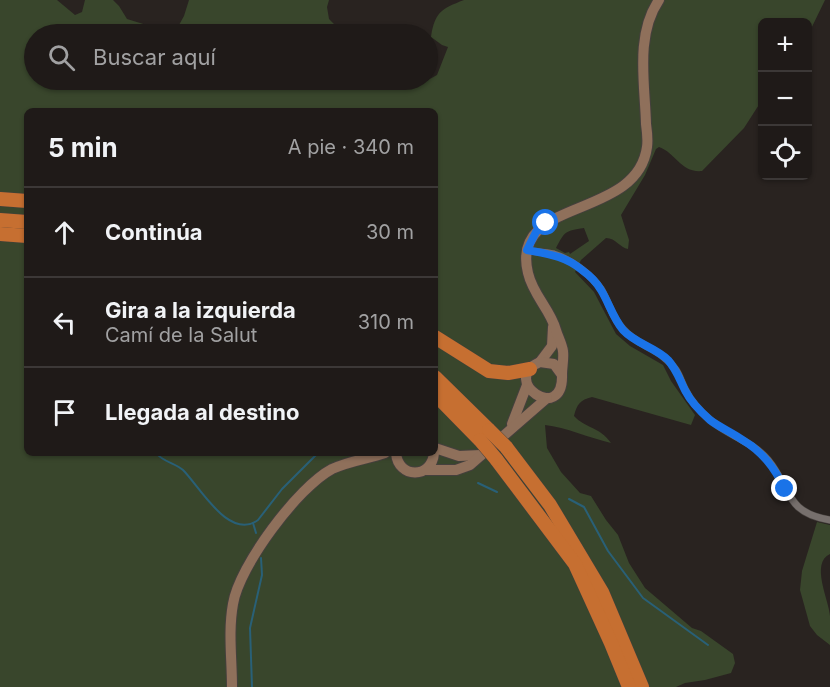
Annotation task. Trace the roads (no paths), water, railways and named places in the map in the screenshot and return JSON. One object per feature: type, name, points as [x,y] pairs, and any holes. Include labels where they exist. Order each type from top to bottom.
[{"type":"highway","points":[[0,199],[24,201]]},
{"type":"highway","points":[[0,206],[24,208]]},
{"type":"highway","points":[[0,220],[24,222]]},
{"type":"highway","points":[[0,234],[24,236]]},
{"type":"highway","points":[[438,339],[489,371],[508,373],[535,366]]},
{"type":"highway","points":[[438,381],[484,435],[496,459],[575,564],[629,687]]},
{"type":"highway","points":[[438,397],[484,435],[506,447],[550,505],[602,592],[642,687]]},
{"type":"street","points":[[368,458],[386,461],[412,473],[426,470],[456,470],[470,465],[511,427],[560,390],[563,351],[553,320],[532,287],[527,272],[527,250],[536,232],[546,223],[596,202],[624,187],[640,170],[647,147],[644,48],[647,24],[659,0]]},
{"type":"street","points":[[527,250],[554,254],[583,270],[601,289],[611,312],[623,330],[636,341],[656,350],[668,360],[678,372],[686,392],[698,408],[710,420],[758,450],[769,462],[792,501],[814,517],[830,520]]},
{"type":"street","points":[[511,427],[527,385],[527,377],[552,346],[553,320]]},
{"type":"street","points":[[535,366],[554,364],[562,375]]},
{"type":"street","points":[[527,385],[535,395],[547,398]]},
{"type":"street","points":[[438,449],[459,456],[481,455]]},
{"type":"street","points":[[232,687],[230,622],[233,601],[245,569],[275,524],[311,485],[330,470],[354,460],[375,456]]},
{"type":"street","points":[[397,456],[399,466]]},
{"type":"street","points":[[426,470],[432,463],[433,456]]},
{"type":"waterway","points":[[160,456],[183,470],[226,518],[247,525],[258,520],[282,489],[315,456]]},
{"type":"waterway","points":[[478,483],[497,492]]},
{"type":"waterway","points":[[569,499],[584,507],[608,551],[643,598],[708,645]]},
{"type":"waterway","points":[[253,523],[256,533]]},
{"type":"waterway","points":[[252,687],[250,628],[262,575],[261,558]]}]
